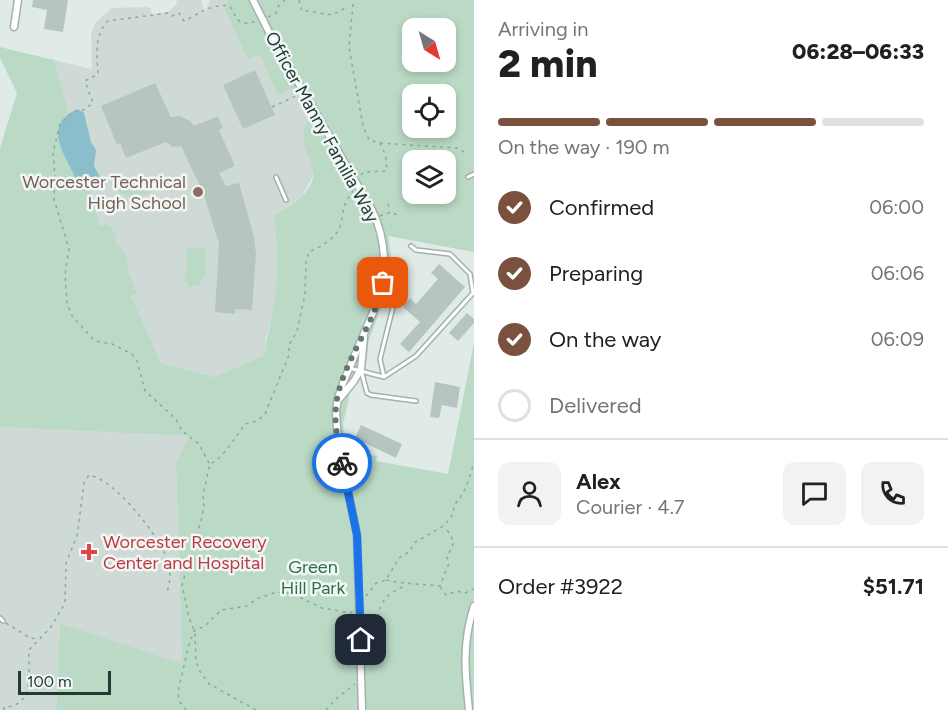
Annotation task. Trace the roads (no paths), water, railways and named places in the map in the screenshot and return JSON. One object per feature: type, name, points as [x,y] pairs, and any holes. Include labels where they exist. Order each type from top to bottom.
[{"type":"street","points":[[14,27],[18,0]]},
{"type":"street","name":"Officer Manny Familia Way","points":[[252,0],[358,183],[376,218],[383,243],[383,282],[377,305],[348,368],[337,405],[338,443],[357,535],[362,710]]},
{"type":"street","name":"Officer Manny Familia Way","points":[[337,405],[361,370],[364,339],[368,325]]},
{"type":"street","points":[[469,710],[466,640],[474,606]]},
{"type":"lane","points":[[468,177],[474,174]]},
{"type":"lane","points":[[276,177],[286,200]]},
{"type":"lane","points":[[384,377],[416,356],[473,293],[470,274],[450,254],[416,250],[411,246]]},
{"type":"lane","points":[[384,377],[380,358],[403,267]]},
{"type":"lane","points":[[383,282],[398,285]]},
{"type":"lane","points":[[348,368],[384,377]]},
{"type":"lane","points":[[361,370],[367,393],[416,400]]},
{"type":"water","points":[[78,109],[84,113],[91,142],[96,150],[94,166],[100,177],[86,190],[81,190],[79,187],[60,145],[58,134],[60,125],[66,116]]},
{"type":"place","name":"Worcester Technical High School","points":[[198,192]]},
{"type":"place","name":"Worcester Recovery Center and Hospital","points":[[89,552]]},
{"type":"park label","name":"Green Hill Park","points":[[313,577]]}]
